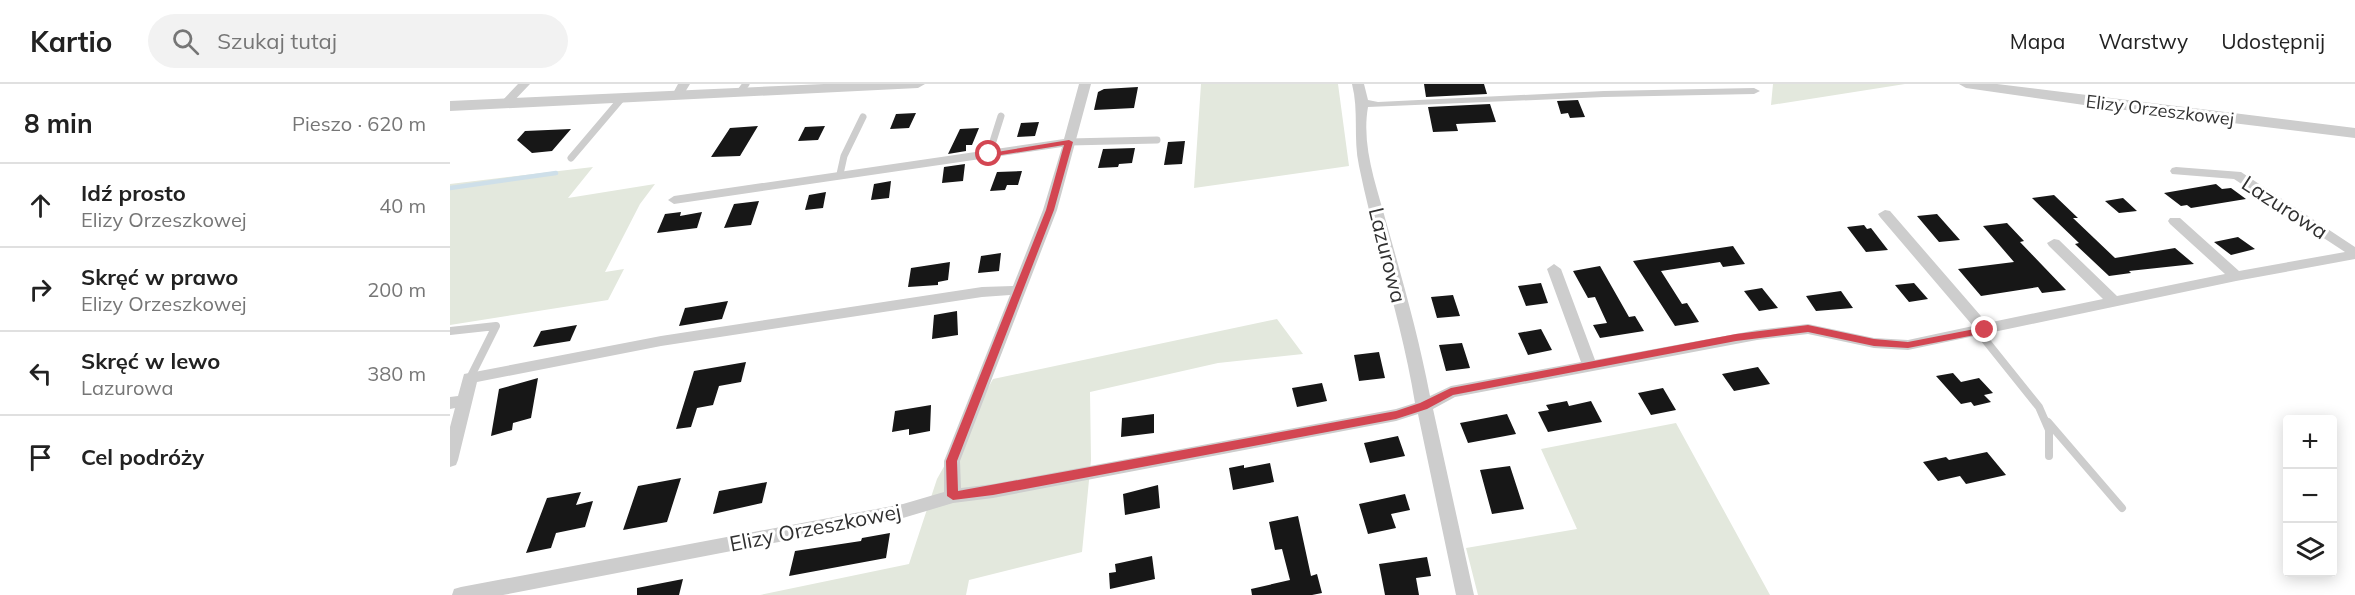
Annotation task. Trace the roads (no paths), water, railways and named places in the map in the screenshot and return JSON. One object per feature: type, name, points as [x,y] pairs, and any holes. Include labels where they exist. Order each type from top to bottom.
[{"type":"street","points":[[505,104],[524,84]]},
{"type":"street","points":[[450,106],[622,98],[681,90],[918,84]]},
{"type":"street","points":[[953,496],[952,461],[1050,210],[1084,84]]},
{"type":"street","points":[[1358,84],[1363,104],[1397,106],[1604,94],[1754,91]]},
{"type":"street","name":"Elizy Orzeszkowej","points":[[1966,84],[2115,100],[2355,133]]},
{"type":"street","name":"Lazurowa","points":[[1363,104],[1360,112],[1362,140],[1369,178],[1417,366],[1465,595]]},
{"type":"street","points":[[674,200],[1069,142]]},
{"type":"street","name":"Lazurowa","points":[[2176,171],[2237,175],[2355,254]]},
{"type":"street","points":[[1885,214],[1981,331]]},
{"type":"street","points":[[2175,221],[2236,276]]},
{"type":"street","points":[[2054,243],[2114,302]]},
{"type":"street","name":"Lazurowa","points":[[953,496],[1004,489],[1396,415],[1424,406],[1451,392],[1736,338],[1808,329],[1874,343],[1908,345],[2236,276],[2355,254]]},
{"type":"street","points":[[1554,269],[1590,367]]},
{"type":"street","points":[[450,460],[458,402],[470,378],[521,366],[644,345],[982,292],[1020,290]]},
{"type":"street","name":"Elizy Orzeszkowej","points":[[461,595],[903,512],[953,496]]},
{"type":"lane","points":[[571,158],[622,98]]},
{"type":"lane","points":[[989,154],[1001,116]]},
{"type":"lane","points":[[840,174],[844,156],[863,117]]},
{"type":"lane","points":[[1069,142],[1156,140]]},
{"type":"lane","points":[[450,331],[496,326],[477,358],[470,378]]},
{"type":"lane","points":[[1981,331],[2039,407],[2046,421],[2050,439],[2049,456]]},
{"type":"lane","points":[[2046,421],[2058,431],[2122,508]]},
{"type":"waterway","points":[[450,188],[556,173]]}]
